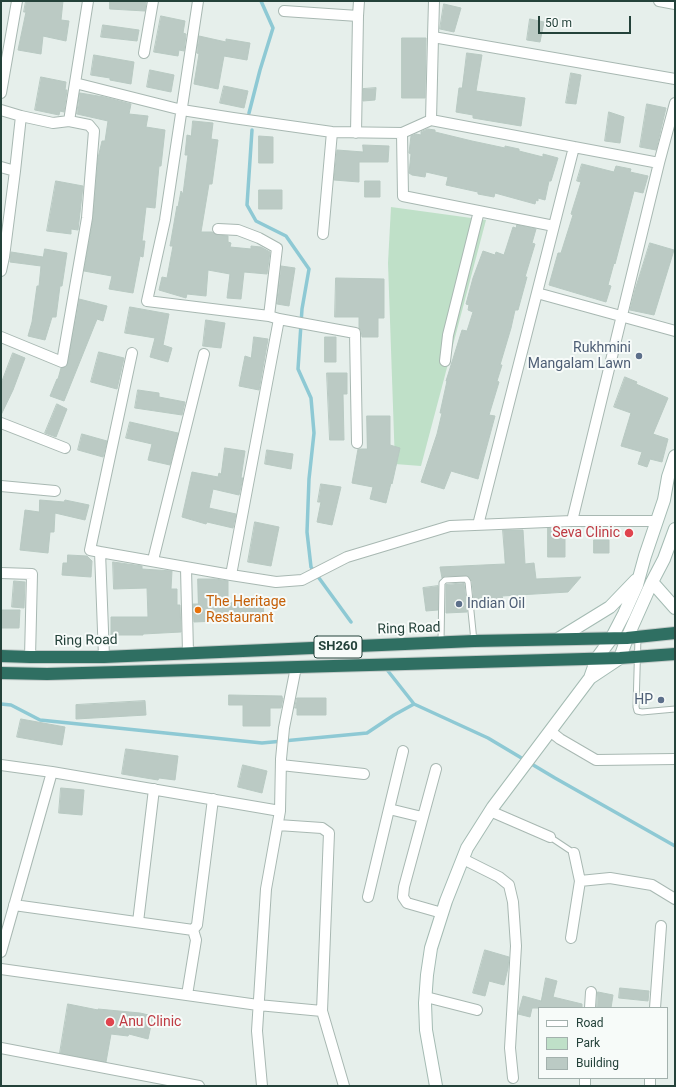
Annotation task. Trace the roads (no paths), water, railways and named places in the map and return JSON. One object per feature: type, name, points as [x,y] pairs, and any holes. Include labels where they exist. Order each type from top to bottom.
[{"type":"highway","name":"Ring Road","points":[[1,656],[104,657],[441,642],[611,639],[675,633]]},
{"type":"highway","name":"SH260","points":[[1,673],[47,674],[620,658],[675,654]]},
{"type":"street","points":[[1,93],[17,1]]},
{"type":"street","points":[[69,121],[88,1]]},
{"type":"street","points":[[144,53],[153,1]]},
{"type":"street","points":[[198,1],[165,220],[147,301],[269,316],[355,333],[357,443]]},
{"type":"street","points":[[356,133],[359,1]]},
{"type":"street","points":[[431,120],[434,1]]},
{"type":"street","points":[[658,1],[675,4]]},
{"type":"street","points":[[284,11],[358,16]]},
{"type":"street","points":[[432,36],[675,79]]},
{"type":"street","points":[[75,83],[182,110],[332,132],[402,133],[431,120],[659,163]]},
{"type":"street","points":[[572,521],[675,103]]},
{"type":"street","points":[[1,110],[21,116],[53,122],[69,121],[89,125],[94,131],[87,218],[62,362],[1,337]]},
{"type":"street","points":[[1,272],[21,116]]},
{"type":"street","points":[[323,234],[332,132]]},
{"type":"street","points":[[402,133],[403,196],[554,226]]},
{"type":"street","points":[[478,525],[574,147]]},
{"type":"street","points":[[1,167],[15,171]]},
{"type":"street","points":[[445,361],[448,335],[479,211]]},
{"type":"street","points":[[218,229],[238,230],[259,238],[277,248],[269,316]]},
{"type":"street","points":[[537,293],[675,331]]},
{"type":"street","points":[[231,575],[279,319]]},
{"type":"street","points":[[132,353],[90,550],[153,560],[186,568],[280,582],[302,580],[347,557],[450,526],[572,521],[656,521]]},
{"type":"street","points":[[153,560],[204,354]]},
{"type":"street","points":[[1,423],[65,448]]},
{"type":"street","points":[[436,1086],[426,1030],[426,997],[431,948],[442,914],[468,848],[490,811],[590,678],[597,658],[611,639],[624,614],[639,578],[656,521],[664,500],[668,476],[675,456]]},
{"type":"street","points":[[1,486],[55,491]]},
{"type":"street","points":[[590,678],[620,658],[633,638],[652,582],[664,559],[675,529]]},
{"type":"street","points":[[100,552],[104,657]]},
{"type":"street","points":[[186,568],[188,653]]},
{"type":"street","points":[[1,573],[32,574],[30,657]]},
{"type":"street","points":[[558,640],[610,607],[639,578]]},
{"type":"street","points":[[652,582],[675,608]]},
{"type":"street","points":[[262,1086],[257,1031],[266,889],[280,811],[281,762],[284,728],[296,667]]},
{"type":"street","points":[[550,731],[560,739],[596,760],[675,759]]},
{"type":"street","points":[[368,897],[403,751]]},
{"type":"street","points":[[281,762],[364,774]]},
{"type":"street","points":[[1,765],[52,772],[280,811]]},
{"type":"street","points":[[436,769],[422,817],[404,887],[403,897],[407,903],[442,914]]},
{"type":"street","points":[[1,952],[52,772]]},
{"type":"street","points":[[138,922],[154,789]]},
{"type":"street","points":[[193,930],[197,925],[213,799]]},
{"type":"street","points":[[389,809],[422,817]]},
{"type":"street","points":[[490,811],[550,837]]},
{"type":"street","points":[[278,825],[322,828],[329,833],[322,1011],[344,1086]]},
{"type":"street","points":[[571,938],[580,881],[574,853]]},
{"type":"street","points":[[463,859],[499,877],[509,885],[513,902],[516,946],[510,1048],[513,1078]]},
{"type":"street","points":[[580,881],[610,878],[652,885],[675,899]]},
{"type":"street","points":[[14,905],[193,930]]},
{"type":"street","points":[[655,1007],[661,926]]},
{"type":"street","points":[[187,995],[196,940],[193,930]]},
{"type":"street","points":[[1,970],[258,1005],[322,1011]]},
{"type":"street","points":[[590,1007],[591,992]]},
{"type":"street","points":[[426,997],[477,1010]]},
{"type":"street","points":[[1,1048],[199,1086]]},
{"type":"lane","points":[[441,642],[442,583],[445,580],[459,579],[466,579],[468,582],[474,641]]},
{"type":"lane","points":[[633,638],[638,657],[637,711],[642,712],[675,709]]},
{"type":"lane","points":[[550,837],[574,853]]},
{"type":"waterway","points":[[249,113],[273,28],[261,1]]},
{"type":"waterway","points":[[252,130],[247,205],[256,221],[286,236],[309,269],[302,309],[298,369],[311,398],[314,433],[309,479],[307,532],[311,567],[351,622]]},
{"type":"waterway","points":[[388,671],[414,704]]},
{"type":"waterway","points":[[1,704],[11,705],[40,720],[262,743],[367,733],[414,704],[488,738],[675,846]]},
{"type":"place","name":"Rukhmini Mangalam Lawn","points":[[639,356]]},
{"type":"place","name":"Seva Clinic","points":[[629,533]]},
{"type":"place","name":"Indian Oil","points":[[459,604]]},
{"type":"place","name":"The Heritage Restaurant","points":[[198,610]]},
{"type":"place","name":"HP","points":[[661,700]]},
{"type":"place","name":"Anu Clinic","points":[[110,1022]]}]
